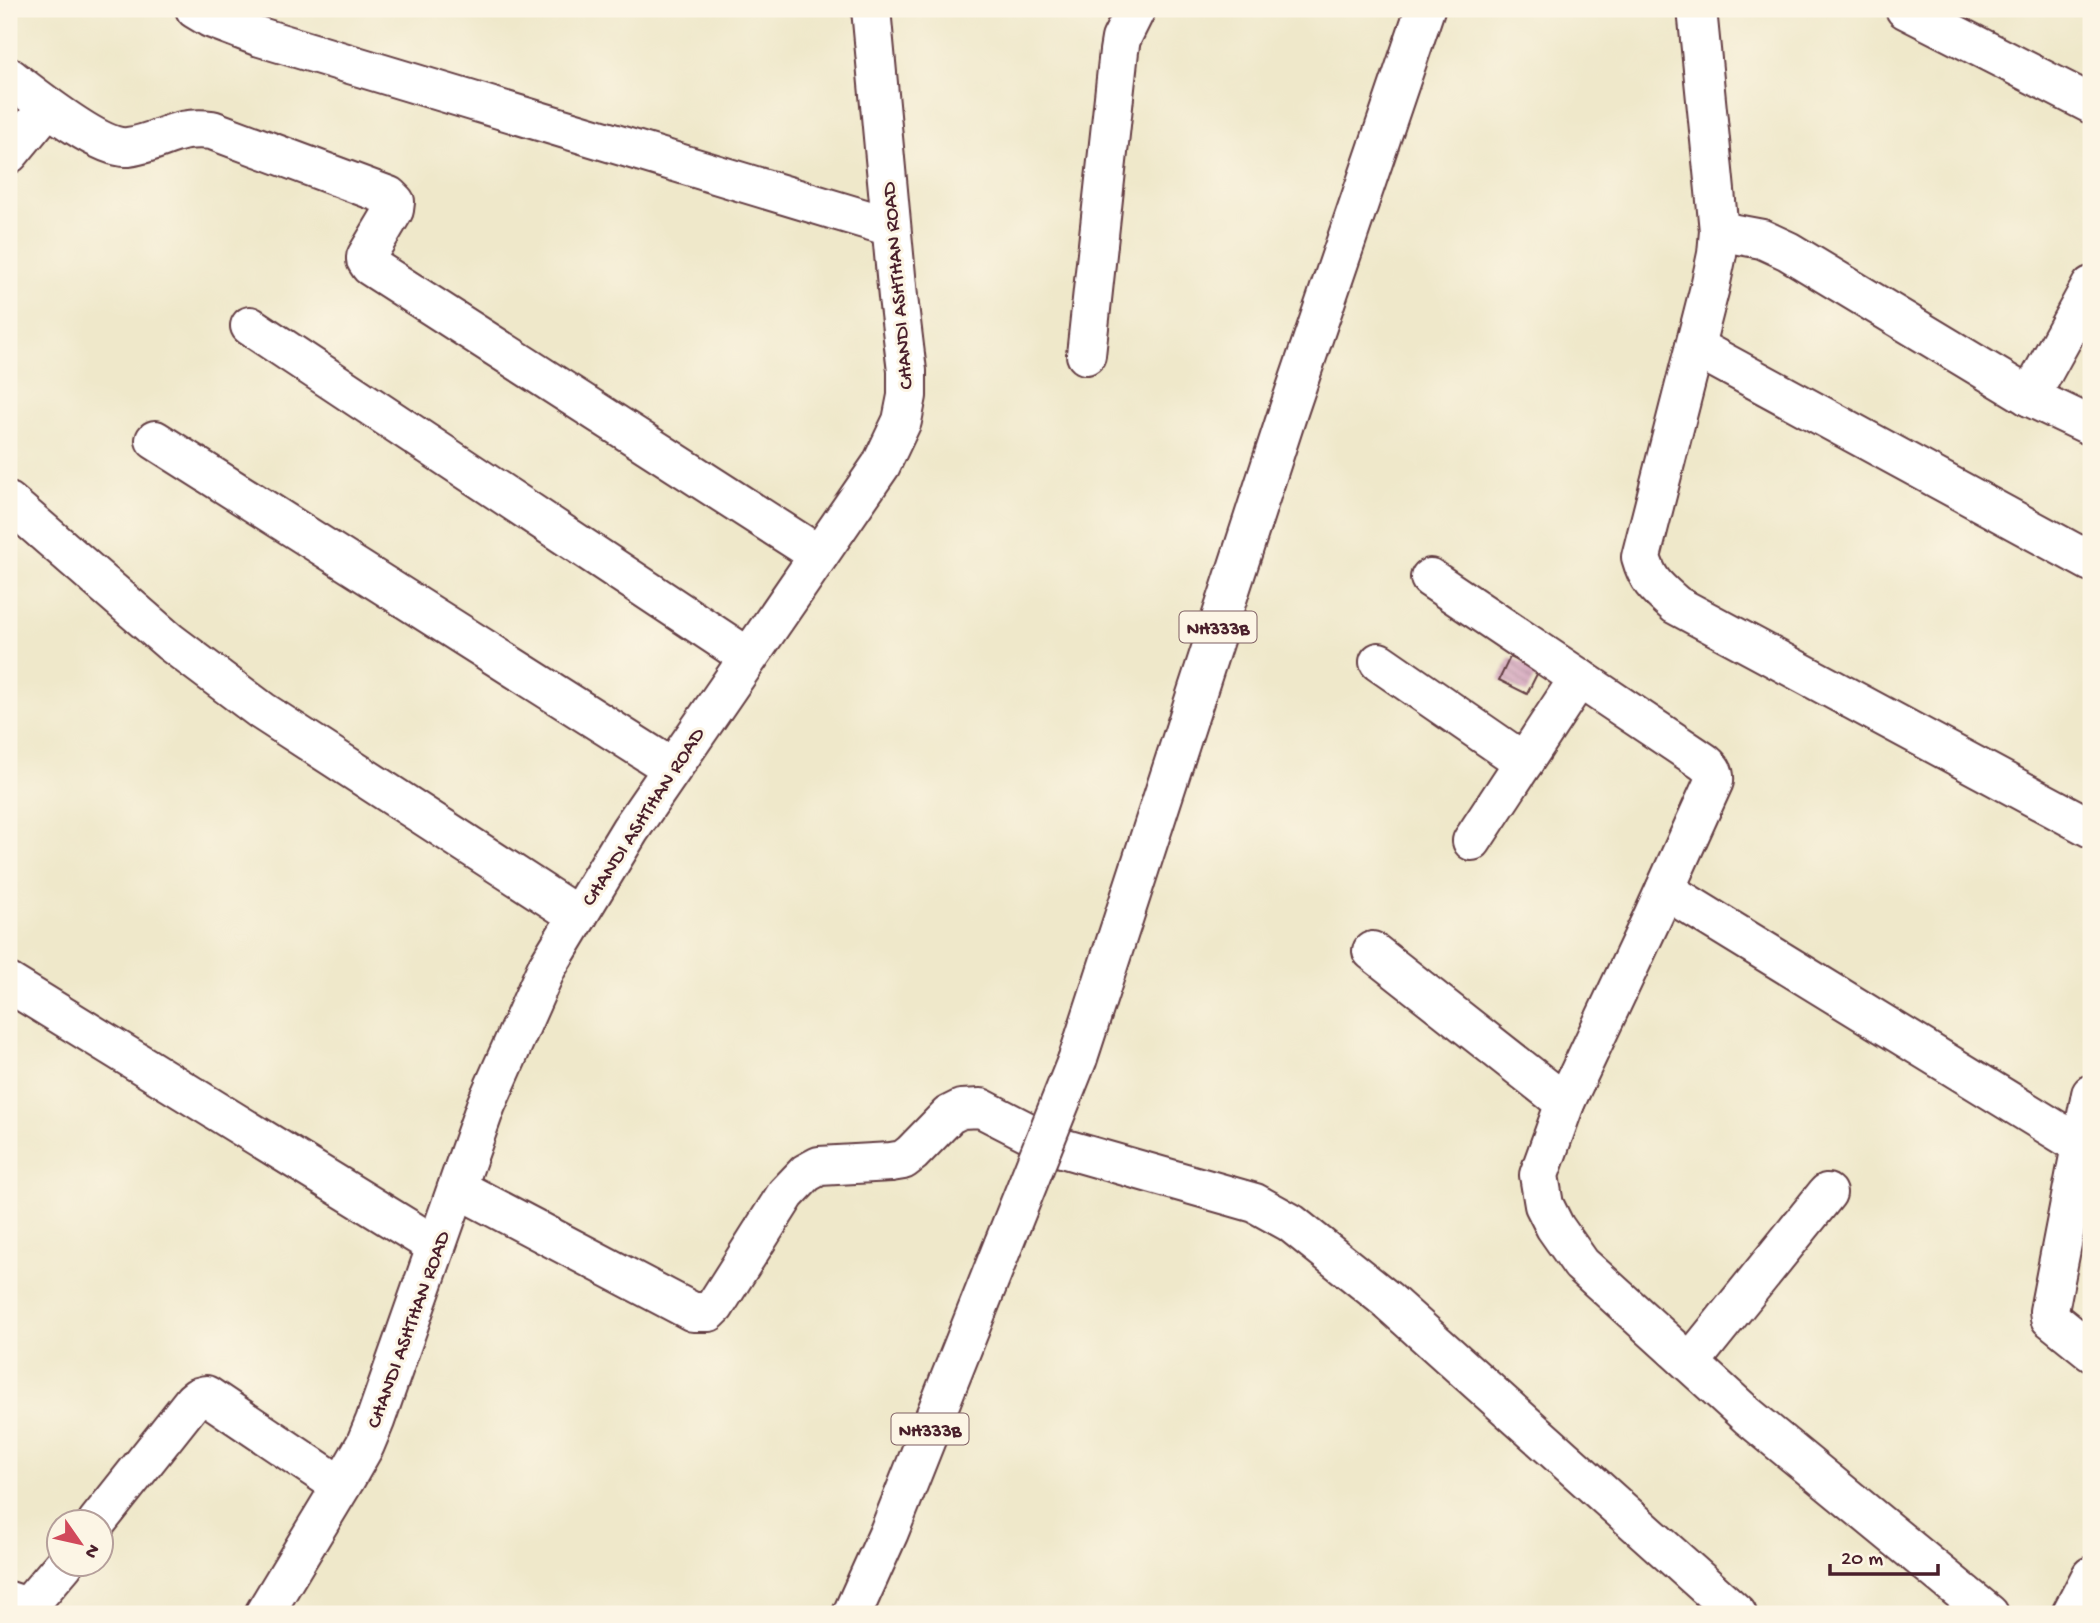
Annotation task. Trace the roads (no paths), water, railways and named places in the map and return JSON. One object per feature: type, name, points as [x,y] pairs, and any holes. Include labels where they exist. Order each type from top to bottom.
[{"type":"main road","points":[[195,9],[210,18],[260,37],[891,227]]},
{"type":"main road","name":"CHANDI ASHTHAN ROAD","points":[[264,1614],[365,1445],[486,1105],[547,967],[629,830],[881,465],[902,421],[907,396],[907,371],[872,9]]},
{"type":"main road","points":[[1086,355],[1119,51],[1121,39],[1136,9]]},
{"type":"main road","name":"NH333B","points":[[852,1614],[889,1532],[1077,1058],[1288,412],[1425,9]]},
{"type":"main road","points":[[1697,9],[1719,231],[1715,265],[1641,557],[1646,574],[1676,605],[2091,828]]},
{"type":"main road","points":[[1905,9],[2091,104]]},
{"type":"main road","points":[[9,78],[48,107],[96,138],[112,145],[126,148],[183,130],[212,130],[389,196],[395,202],[394,210],[366,257],[370,266],[819,555]]},
{"type":"main road","points":[[9,154],[48,107]]},
{"type":"main road","points":[[1719,231],[1762,239],[1788,251],[2030,397],[2091,426]]},
{"type":"main road","points":[[2030,397],[2091,286]]},
{"type":"main road","points":[[250,326],[748,657]]},
{"type":"main road","points":[[1695,347],[2091,562]]},
{"type":"main road","points":[[155,440],[672,768]]},
{"type":"main road","points":[[9,502],[170,642],[243,697],[578,916]]},
{"type":"main road","points":[[1430,578],[1704,762],[1715,775],[1665,890],[1565,1103],[1539,1175],[1544,1205],[1555,1227],[1581,1264],[1748,1416],[1989,1614]]},
{"type":"main road","points":[[1379,662],[1524,762]]},
{"type":"main road","points":[[1472,841],[1579,678]]},
{"type":"main road","points":[[1665,890],[2082,1146]]},
{"type":"main road","points":[[1373,951],[1565,1103]]},
{"type":"main road","points":[[9,983],[436,1246]]},
{"type":"main road","points":[[2091,1094],[2082,1146],[2079,1229],[2049,1314],[2053,1321],[2091,1351]]},
{"type":"main road","points":[[457,1188],[693,1312],[709,1312],[786,1194],[806,1173],[819,1166],[903,1160],[949,1115],[961,1109],[981,1108],[1055,1146],[1255,1203],[1291,1223],[1386,1299],[1737,1614]]},
{"type":"main road","points":[[1690,1363],[1827,1193]]},
{"type":"main road","points":[[107,1508],[193,1401],[206,1395],[341,1486]]},
{"type":"main road","points":[[2071,1614],[2091,1576]]},
{"type":"main road","points":[[9,1601],[22,1605],[30,1604],[52,1578]]}]
